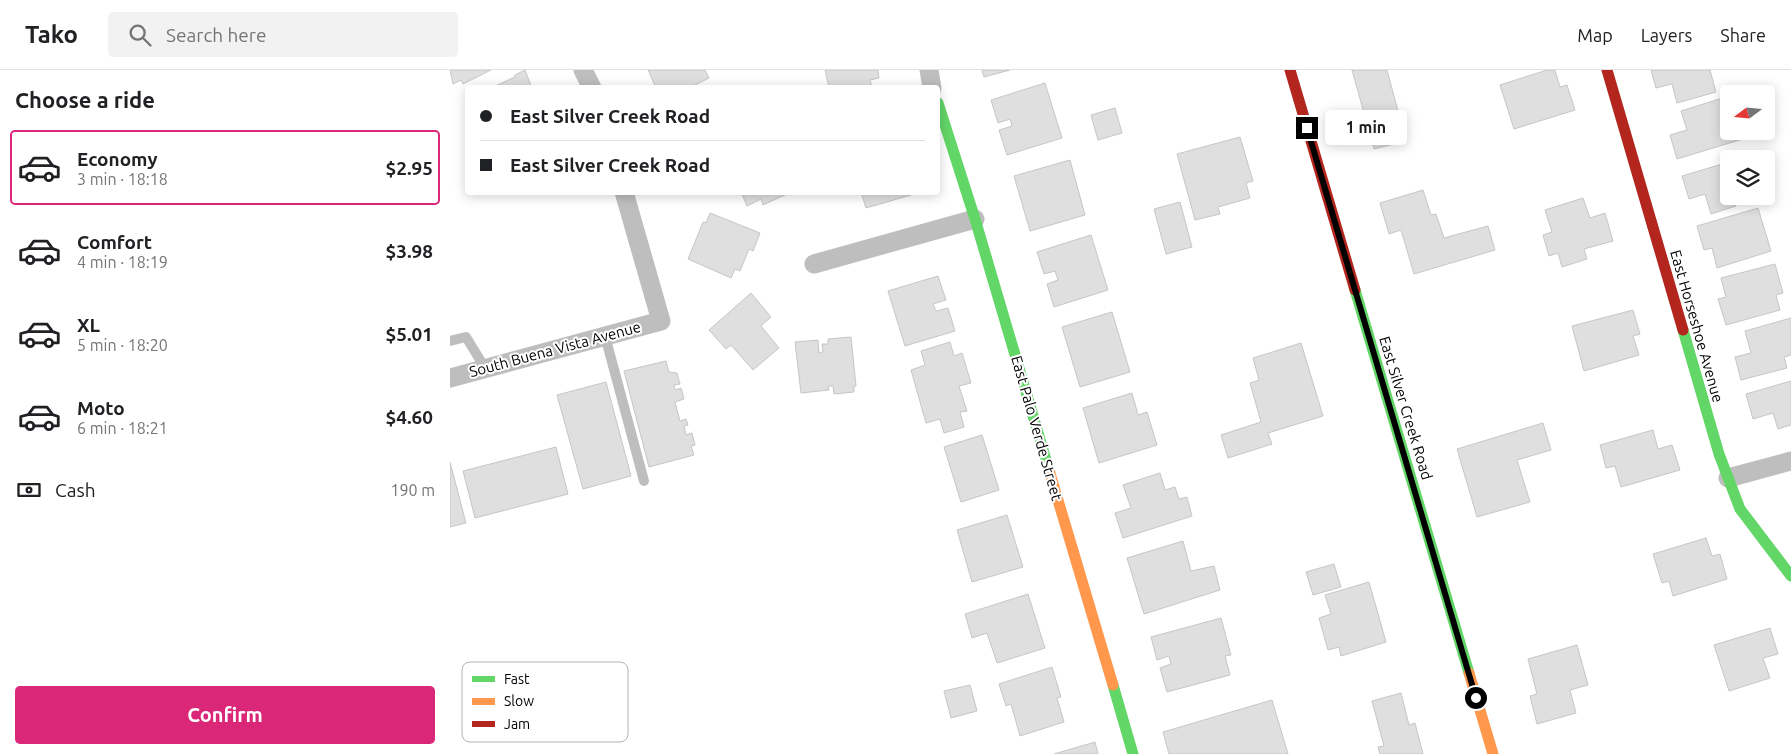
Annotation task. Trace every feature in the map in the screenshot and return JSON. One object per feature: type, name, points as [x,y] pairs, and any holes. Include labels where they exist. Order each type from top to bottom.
[{"type":"street","points":[[583,70],[590,85]]},
{"type":"street","points":[[929,70],[932,85]]},
{"type":"street","name":"East Silver Creek Road","points":[[1290,70],[1493,754]]},
{"type":"street","name":"East Horseshoe Avenue","points":[[1607,70],[1719,454],[1740,509],[1791,576]]},
{"type":"street","name":"East Palo Verde Street","points":[[940,110],[975,219],[1133,754]]},
{"type":"street","name":"South Buena Vista Avenue","points":[[450,378],[661,321],[625,195]]},
{"type":"street","points":[[814,264],[975,219]]},
{"type":"street","points":[[1728,478],[1791,461]]},
{"type":"lane","points":[[605,336],[644,481]]},
{"type":"lane","points":[[450,342],[466,337],[485,368]]},
{"type":"building","points":[[450,70],[491,70],[463,84],[461,80],[453,84]]},
{"type":"building","points":[[525,70],[531,85],[498,85],[515,77],[515,75]]},
{"type":"building","points":[[648,70],[705,70],[709,78],[695,85],[655,85]]},
{"type":"building","points":[[825,70],[878,70],[879,78],[870,80],[871,85],[828,85]]},
{"type":"building","points":[[982,70],[1010,70],[984,77]]},
{"type":"building","points":[[1352,70],[1387,70],[1406,141],[1374,149]]},
{"type":"building","points":[[1547,70],[1555,70],[1560,87],[1567,85],[1575,110],[1514,129],[1500,85]]},
{"type":"building","points":[[1651,70],[1710,70],[1716,92],[1677,103],[1672,84],[1656,88]]},
{"type":"building","points":[[1045,83],[1062,138],[1007,155],[999,130],[1012,126],[1010,119],[998,123],[991,100]]},
{"type":"building","points":[[1720,99],[1720,140],[1739,140],[1677,159],[1670,135],[1687,130],[1681,111]]},
{"type":"building","points":[[1115,108],[1122,133],[1098,140],[1091,115]]},
{"type":"building","points":[[1240,137],[1253,181],[1246,183],[1250,198],[1218,207],[1220,214],[1195,220],[1177,154]]},
{"type":"building","points":[[1070,160],[1085,215],[1030,231],[1014,176]]},
{"type":"building","points":[[1720,165],[1720,205],[1736,206],[1711,214],[1705,194],[1689,199],[1682,176]]},
{"type":"building","points":[[1423,190],[1431,215],[1436,214],[1444,238],[1488,226],[1495,250],[1414,274],[1401,230],[1389,234],[1380,203]]},
{"type":"building","points":[[742,195],[785,195],[763,205],[761,199],[747,206]]},
{"type":"building","points":[[862,195],[911,195],[866,208]]},
{"type":"building","points":[[1583,198],[1590,218],[1605,213],[1613,241],[1584,249],[1587,259],[1562,267],[1558,253],[1549,256],[1543,235],[1552,232],[1545,210]]},
{"type":"building","points":[[1180,202],[1192,247],[1166,254],[1154,209]]},
{"type":"building","points":[[1758,208],[1771,251],[1717,268],[1712,248],[1704,250],[1697,226]]},
{"type":"building","points":[[710,213],[760,233],[753,251],[749,249],[740,271],[735,269],[731,278],[688,259],[703,222],[706,223]]},
{"type":"building","points":[[1091,235],[1108,290],[1054,307],[1047,284],[1058,280],[1055,271],[1044,274],[1037,252]]},
{"type":"building","points":[[1775,264],[1783,293],[1776,295],[1780,310],[1726,325],[1718,299],[1726,297],[1721,278]]},
{"type":"building","points":[[938,276],[946,300],[933,304],[936,311],[948,308],[955,331],[905,346],[888,291]]},
{"type":"building","points":[[751,293],[771,317],[761,326],[779,348],[753,370],[731,345],[726,349],[709,330]]},
{"type":"building","points":[[1633,310],[1640,334],[1633,336],[1639,355],[1584,371],[1572,326]]},
{"type":"building","points":[[1112,312],[1130,372],[1080,387],[1062,327]]},
{"type":"building","points":[[1791,318],[1791,355],[1784,357],[1787,368],[1741,380],[1735,357],[1751,353],[1745,331]]},
{"type":"building","points":[[851,337],[856,386],[854,386],[854,392],[834,394],[833,386],[828,386],[829,390],[801,393],[795,342],[818,340],[819,353],[823,352],[822,344],[828,344],[828,339]]},
{"type":"building","points":[[950,342],[954,356],[962,353],[971,383],[959,386],[967,411],[960,412],[964,427],[944,433],[940,419],[926,423],[911,370],[925,365],[921,351]]},
{"type":"building","points":[[1301,343],[1323,416],[1268,433],[1272,444],[1228,458],[1221,435],[1261,422],[1250,383],[1259,380],[1253,358]]},
{"type":"building","points":[[666,361],[669,372],[677,373],[680,384],[674,385],[675,390],[681,388],[684,399],[675,402],[680,421],[686,419],[688,425],[684,426],[686,435],[692,433],[695,445],[691,446],[694,455],[649,467],[624,371]]},
{"type":"building","points":[[1791,381],[1791,425],[1778,429],[1773,413],[1753,419],[1746,394]]},
{"type":"building","points":[[606,382],[631,476],[583,489],[557,395]]},
{"type":"building","points":[[1132,393],[1138,415],[1147,412],[1157,445],[1099,463],[1083,408]]},
{"type":"building","points":[[1543,423],[1551,450],[1517,460],[1530,502],[1477,517],[1457,449]]},
{"type":"building","points":[[1653,430],[1658,449],[1672,445],[1680,470],[1621,487],[1615,466],[1606,468],[1600,445]]},
{"type":"building","points":[[982,435],[999,490],[961,502],[944,447]]},
{"type":"building","points":[[556,447],[568,494],[475,518],[463,471]]},
{"type":"building","points":[[450,462],[466,523],[450,527]]},
{"type":"building","points":[[1160,473],[1165,490],[1175,487],[1179,499],[1187,497],[1192,516],[1123,538],[1115,513],[1131,508],[1123,485]]},
{"type":"building","points":[[1007,515],[1023,567],[972,582],[957,530]]},
{"type":"building","points":[[1706,538],[1712,556],[1720,554],[1727,579],[1673,596],[1669,581],[1662,583],[1653,554]]},
{"type":"building","points":[[1183,541],[1191,571],[1214,566],[1220,590],[1144,614],[1127,558]]},
{"type":"building","points":[[1334,564],[1341,587],[1313,595],[1306,572]]},
{"type":"building","points":[[1369,582],[1386,642],[1341,656],[1339,647],[1328,650],[1319,618],[1331,614],[1325,595]]},
{"type":"building","points":[[1028,594],[1045,648],[997,663],[987,633],[972,638],[965,614]]},
{"type":"building","points":[[1221,618],[1231,655],[1225,656],[1230,675],[1167,692],[1160,668],[1171,664],[1169,656],[1157,660],[1151,637]]},
{"type":"building","points":[[1770,628],[1778,654],[1763,658],[1770,678],[1729,691],[1714,645]]},
{"type":"building","points":[[1577,645],[1588,685],[1570,690],[1576,713],[1537,724],[1530,696],[1537,694],[1528,659]]},
{"type":"building","points":[[1052,667],[1061,697],[1057,698],[1064,722],[1020,736],[1011,704],[1006,706],[999,684]]},
{"type":"building","points":[[970,685],[977,711],[951,718],[944,691]]},
{"type":"building","points":[[1401,693],[1409,725],[1415,723],[1423,754],[1380,754],[1378,747],[1384,746],[1372,701]]},
{"type":"building","points":[[1272,700],[1288,754],[1169,754],[1163,732]]},
{"type":"building","points":[[1095,742],[1098,754],[1054,754]]},
{"type":"traffic: fast","points":[[940,109],[975,219],[1049,470]]},
{"type":"traffic: fast","points":[[1355,290],[1469,673]]},
{"type":"traffic: fast","points":[[1683,330],[1719,454],[1740,509],[1791,576]]},
{"type":"traffic: fast","points":[[1113,685],[1133,754]]},
{"type":"traffic: slow","points":[[1049,470],[1113,685]]},
{"type":"traffic: slow","points":[[1469,673],[1493,754]]},
{"type":"traffic: jam","points":[[1290,70],[1355,290]]},
{"type":"traffic: jam","points":[[1607,70],[1683,330]]},
{"type":"route","points":[[1307,128],[1476,698]]}]
